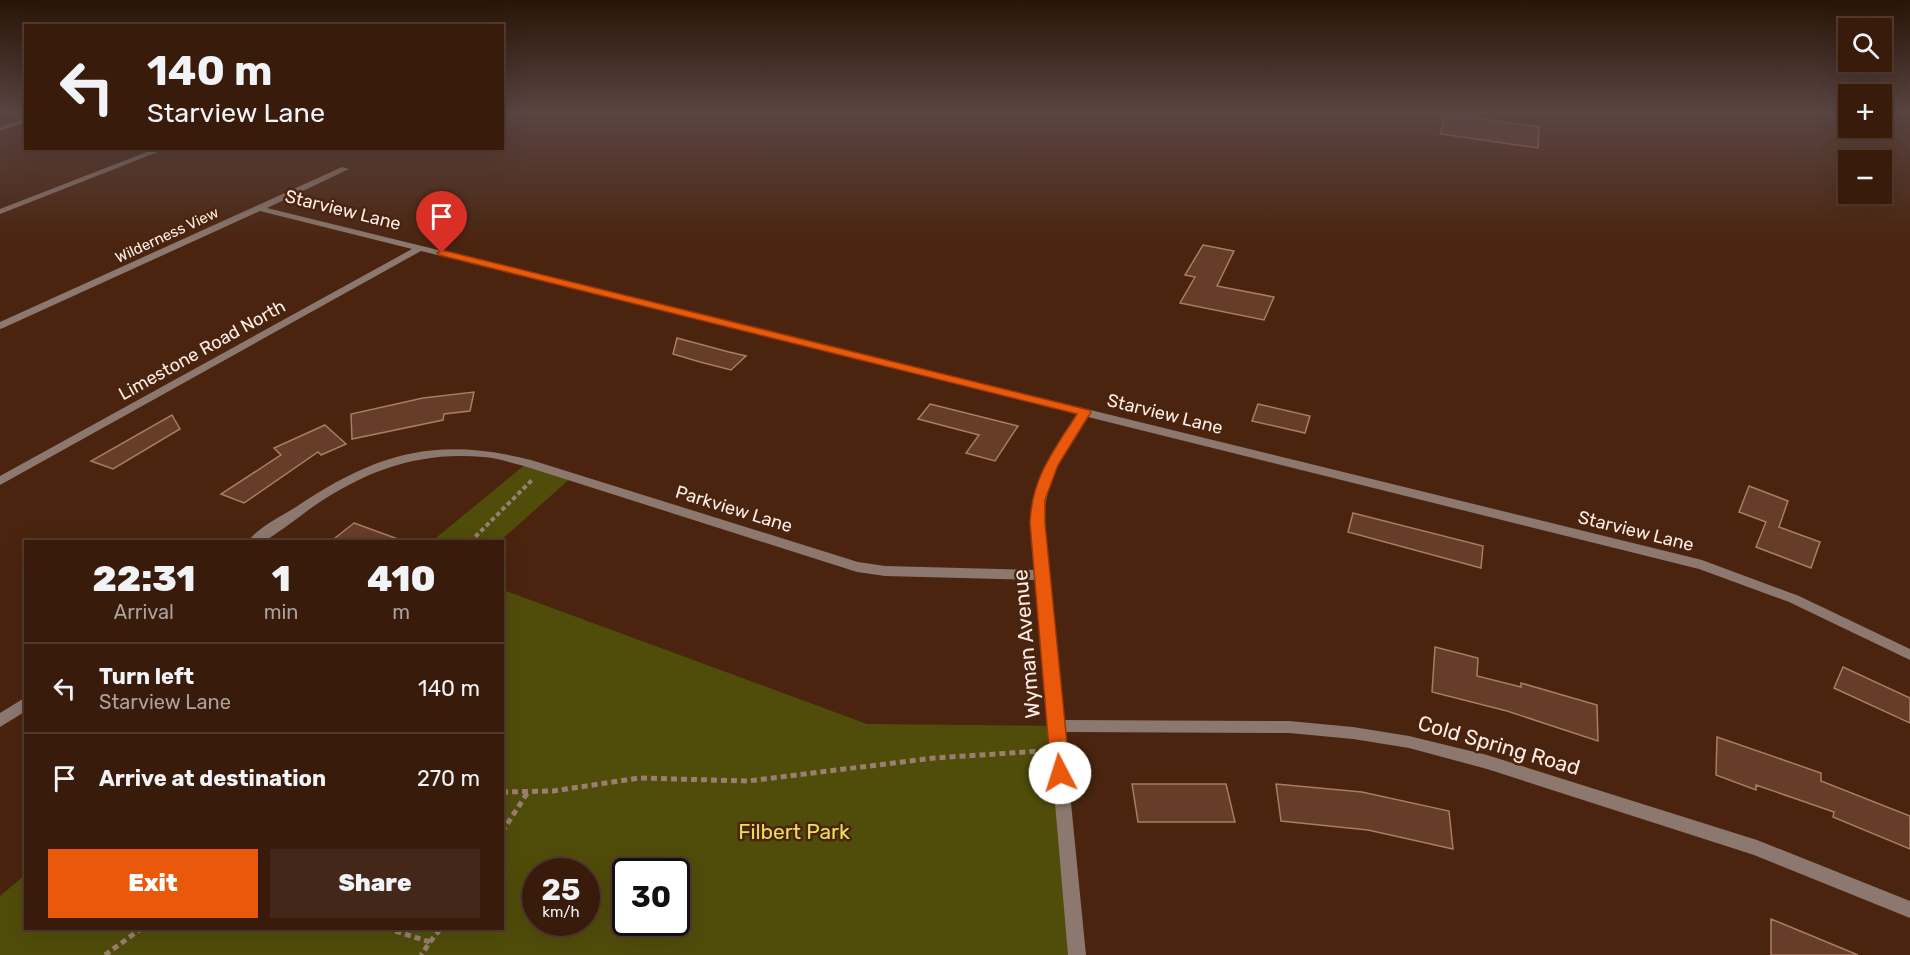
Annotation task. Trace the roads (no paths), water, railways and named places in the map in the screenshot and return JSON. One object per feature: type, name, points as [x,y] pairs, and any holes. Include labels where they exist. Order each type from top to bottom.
[{"type":"street","points":[[0,212],[143,157]]},
{"type":"street","name":"Wilderness View","points":[[0,326],[345,168]]},
{"type":"street","name":"Starview Lane","points":[[259,208],[1702,565],[1794,599],[1910,655]]},
{"type":"street","name":"Limestone Road North","points":[[0,481],[420,248]]},
{"type":"street","name":"Wyman Avenue","points":[[1077,955],[1037,523],[1038,500],[1052,465],[1085,412]]},
{"type":"street","name":"Parkview Lane","points":[[256,540],[334,486],[390,462],[421,454],[475,451],[499,454],[858,567],[885,571],[1042,575]]},
{"type":"street","points":[[0,721],[24,704]]},
{"type":"street","name":"Cold Spring Road","points":[[1056,726],[1289,727],[1353,733],[1409,742],[1487,762],[1757,848],[1910,910]]},
{"type":"park label","name":"Filbert Park","points":[[794,831]]}]
